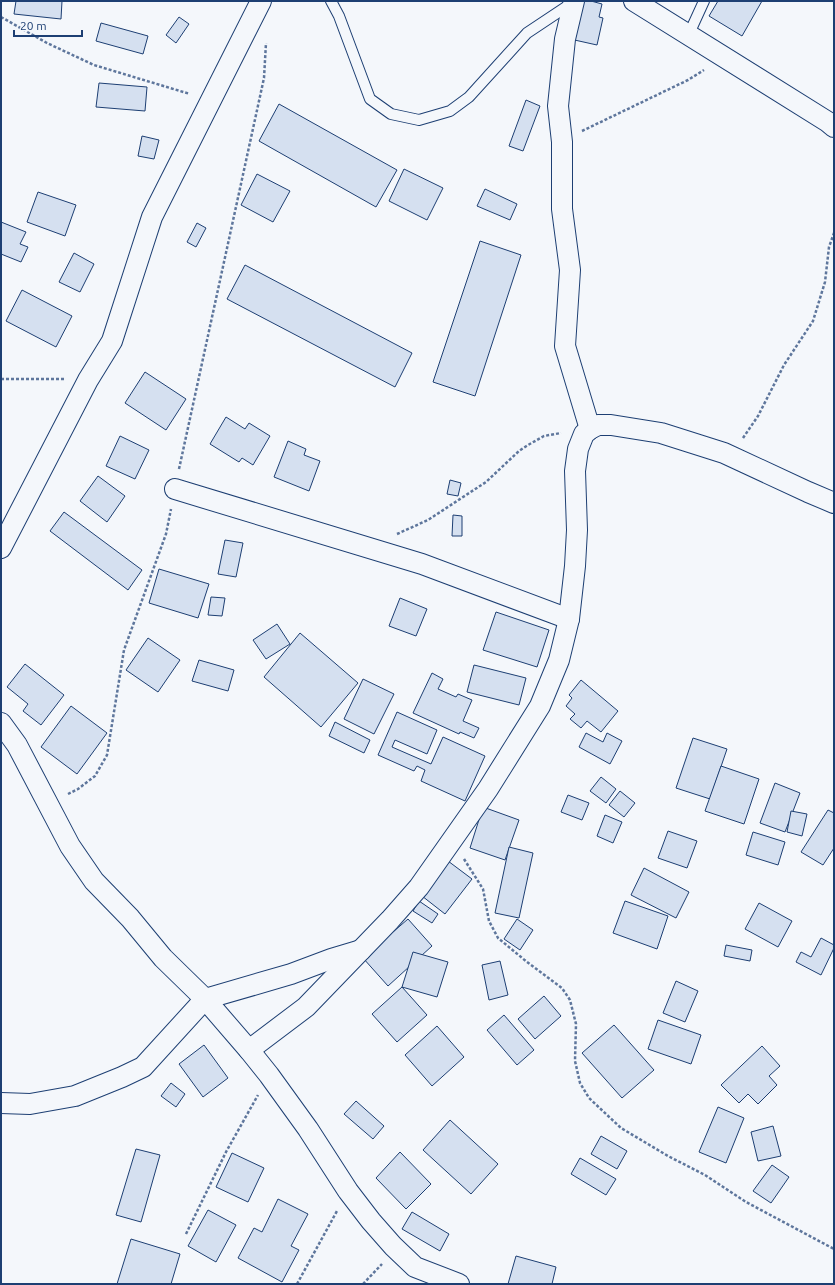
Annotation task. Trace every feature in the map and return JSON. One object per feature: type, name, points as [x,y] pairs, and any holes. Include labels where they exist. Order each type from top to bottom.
[{"type":"street","points":[[1,548],[88,380],[112,341],[152,217],[261,1]]},
{"type":"street","points":[[574,1],[565,39],[558,106],[562,142],[562,210],[570,270],[565,346],[587,431]]},
{"type":"street","points":[[634,1],[834,127]]},
{"type":"street","points":[[249,1050],[306,1007],[362,950],[418,888],[452,842],[488,789],[540,706],[559,660],[569,619],[575,566],[577,530],[575,471],[578,449],[587,431],[598,425],[611,425],[661,433],[724,453],[834,503]]},
{"type":"street","points":[[175,488],[422,564],[569,619]]},
{"type":"street","points":[[1,723],[17,745],[70,846],[94,882],[130,918],[163,958],[205,999],[249,1050],[308,1129],[348,1191],[371,1221],[415,1267],[459,1284]]},
{"type":"street","points":[[1,1103],[30,1104],[76,1096],[122,1077],[143,1067],[205,999],[291,974],[331,959],[362,950]]},
{"type":"lane","points":[[331,1],[339,16],[370,99],[390,114],[419,120],[450,111],[469,97],[527,33],[574,1]]},
{"type":"lane","points":[[688,36],[704,1]]},
{"type":"path","points":[[1,17],[47,43],[94,65],[211,100]]},
{"type":"path","points":[[47,804],[78,789],[95,776],[107,755],[124,650],[166,534],[264,78],[266,40]]},
{"type":"path","points":[[562,142],[598,122],[688,80],[723,58]]},
{"type":"path","points":[[724,453],[740,442],[758,416],[784,365],[813,321],[825,282],[829,247],[834,233]]},
{"type":"path","points":[[1,379],[88,380]]},
{"type":"path","points":[[367,547],[428,520],[486,482],[519,450],[544,436],[587,431]]},
{"type":"path","points":[[452,842],[483,889],[489,921],[498,938],[562,988],[570,1000],[576,1024],[575,1061],[580,1083],[589,1098],[620,1128],[668,1156],[705,1175],[746,1202],[834,1249]]},
{"type":"path","points":[[186,1234],[226,1152],[269,1075]]},
{"type":"path","points":[[297,1284],[348,1191]]},
{"type":"path","points":[[363,1284],[388,1259],[401,1254]]},
{"type":"building","points":[[16,1],[62,1],[61,19],[14,14]]},
{"type":"building","points":[[578,1],[591,1],[602,4],[599,17],[603,18],[597,45],[570,39]]},
{"type":"building","points":[[718,1],[762,1],[742,36],[709,16]]},
{"type":"building","points":[[179,17],[189,24],[176,43],[166,35]]},
{"type":"building","points":[[101,23],[148,36],[143,54],[96,41]]},
{"type":"building","points":[[99,83],[147,87],[145,111],[96,107]]},
{"type":"building","points":[[526,100],[540,106],[523,151],[509,146]]},
{"type":"building","points":[[279,104],[397,170],[376,207],[259,141]]},
{"type":"building","points":[[142,136],[159,140],[154,159],[138,156]]},
{"type":"building","points":[[404,169],[443,188],[427,220],[389,201]]},
{"type":"building","points":[[257,174],[290,191],[273,222],[241,205]]},
{"type":"building","points":[[485,189],[517,204],[510,220],[477,206]]},
{"type":"building","points":[[38,192],[76,205],[65,236],[27,222]]},
{"type":"building","points":[[1,222],[26,232],[20,244],[28,247],[21,262],[1,254]]},
{"type":"building","points":[[197,223],[206,228],[196,247],[187,242]]},
{"type":"building","points":[[480,241],[521,255],[475,396],[433,382]]},
{"type":"building","points":[[74,253],[94,264],[80,292],[59,282]]},
{"type":"building","points":[[245,265],[412,353],[395,387],[227,299]]},
{"type":"building","points":[[22,290],[72,316],[56,347],[6,321]]},
{"type":"building","points":[[145,372],[186,399],[166,430],[125,403]]},
{"type":"building","points":[[226,417],[245,429],[249,423],[270,436],[253,465],[242,458],[239,462],[210,444]]},
{"type":"building","points":[[120,436],[149,450],[135,479],[106,466]]},
{"type":"building","points":[[288,441],[306,449],[304,455],[320,461],[309,491],[274,477]]},
{"type":"building","points":[[98,476],[125,496],[107,522],[80,501]]},
{"type":"building","points":[[450,480],[461,483],[458,496],[447,494]]},
{"type":"building","points":[[64,512],[142,570],[128,590],[50,531]]},
{"type":"building","points":[[453,515],[462,516],[462,536],[452,536]]},
{"type":"building","points":[[225,540],[243,543],[236,577],[218,574]]},
{"type":"building","points":[[159,569],[209,584],[198,618],[149,603]]},
{"type":"building","points":[[211,597],[225,598],[222,616],[208,615]]},
{"type":"building","points":[[400,598],[427,609],[416,636],[389,626]]},
{"type":"building","points":[[496,612],[549,630],[537,667],[483,650]]},
{"type":"building","points":[[277,624],[290,644],[266,659],[253,640]]},
{"type":"building","points":[[300,633],[358,683],[321,727],[264,677]]},
{"type":"building","points":[[148,638],[180,660],[158,692],[126,670]]},
{"type":"building","points":[[199,660],[234,670],[228,691],[192,681]]},
{"type":"building","points":[[25,664],[64,695],[41,725],[23,711],[28,704],[7,687]]},
{"type":"building","points":[[474,665],[526,678],[519,705],[467,692]]},
{"type":"building","points":[[432,673],[443,679],[438,689],[456,697],[458,694],[472,700],[463,721],[479,728],[474,738],[460,732],[459,734],[413,713]]},
{"type":"building","points":[[363,679],[394,694],[374,734],[344,719]]},
{"type":"building","points":[[581,680],[618,711],[601,732],[587,721],[581,728],[570,719],[575,714],[566,706],[572,698],[569,695]]},
{"type":"building","points":[[71,706],[107,733],[77,774],[41,747]]},
{"type":"building","points":[[397,712],[437,730],[427,754],[395,740],[392,747],[431,764],[443,737],[485,756],[465,801],[421,781],[425,770],[417,766],[414,771],[378,755]]},
{"type":"building","points":[[335,722],[370,740],[364,753],[329,736]]},
{"type":"building","points":[[586,733],[603,742],[607,733],[622,741],[610,764],[579,747]]},
{"type":"building","points":[[693,738],[727,749],[710,799],[676,788]]},
{"type":"building","points":[[721,766],[759,779],[744,824],[705,811]]},
{"type":"building","points":[[601,777],[616,789],[606,803],[590,791]]},
{"type":"building","points":[[775,783],[800,793],[785,832],[760,823]]},
{"type":"building","points":[[620,791],[635,803],[624,817],[609,805]]},
{"type":"building","points":[[568,795],[589,803],[582,820],[561,812]]},
{"type":"building","points":[[483,807],[519,820],[505,860],[470,848]]},
{"type":"building","points":[[828,810],[834,813],[834,848],[823,865],[801,852]]},
{"type":"building","points":[[791,811],[807,814],[802,836],[787,832]]},
{"type":"building","points":[[605,815],[622,822],[613,843],[597,836]]},
{"type":"building","points":[[668,831],[697,841],[687,868],[658,858]]},
{"type":"building","points":[[753,832],[785,842],[778,865],[746,855]]},
{"type":"building","points":[[509,847],[533,853],[519,918],[495,913]]},
{"type":"building","points":[[448,861],[472,879],[445,914],[422,896]]},
{"type":"building","points":[[644,868],[689,892],[676,918],[631,895]]},
{"type":"building","points":[[419,901],[438,914],[432,923],[413,911]]},
{"type":"building","points":[[625,901],[668,916],[657,949],[613,933]]},
{"type":"building","points":[[759,903],[792,921],[778,947],[745,929]]},
{"type":"building","points":[[408,919],[432,946],[388,986],[363,958]]},
{"type":"building","points":[[517,919],[533,930],[520,950],[504,939]]},
{"type":"building","points":[[821,938],[834,945],[834,948],[821,975],[796,962],[801,952],[811,957]]},
{"type":"building","points":[[726,945],[752,950],[750,961],[724,956]]},
{"type":"building","points":[[413,952],[448,962],[437,997],[402,987]]},
{"type":"building","points":[[500,961],[508,995],[489,1000],[482,965]]},
{"type":"building","points":[[676,981],[698,991],[685,1022],[663,1013]]},
{"type":"building","points":[[402,987],[427,1015],[397,1042],[372,1014]]},
{"type":"building","points":[[544,996],[561,1016],[535,1039],[518,1019]]},
{"type":"building","points":[[504,1015],[534,1050],[517,1065],[487,1030]]},
{"type":"building","points":[[658,1020],[701,1035],[691,1064],[648,1049]]},
{"type":"building","points":[[614,1025],[654,1070],[622,1098],[582,1053]]},
{"type":"building","points":[[437,1026],[464,1057],[432,1086],[405,1055]]},
{"type":"building","points":[[204,1045],[228,1078],[203,1097],[179,1064]]},
{"type":"building","points":[[762,1046],[780,1066],[769,1076],[777,1085],[758,1104],[748,1094],[739,1103],[721,1085]]},
{"type":"building","points":[[171,1083],[185,1094],[176,1107],[161,1096]]},
{"type":"building","points":[[356,1101],[384,1126],[373,1139],[344,1114]]},
{"type":"building","points":[[718,1107],[744,1118],[726,1163],[699,1152]]},
{"type":"building","points":[[450,1120],[498,1164],[471,1194],[423,1150]]},
{"type":"building","points":[[773,1126],[781,1156],[758,1161],[751,1132]]},
{"type":"building","points":[[601,1136],[627,1151],[617,1169],[591,1154]]},
{"type":"building","points":[[136,1149],[160,1155],[141,1222],[116,1215]]},
{"type":"building","points":[[400,1152],[431,1184],[406,1209],[376,1178]]},
{"type":"building","points":[[232,1153],[264,1168],[248,1202],[216,1187]]},
{"type":"building","points":[[580,1158],[616,1179],[606,1195],[571,1174]]},
{"type":"building","points":[[772,1165],[789,1177],[771,1203],[753,1191]]},
{"type":"building","points":[[278,1199],[308,1214],[291,1246],[299,1250],[282,1282],[238,1258],[254,1228],[262,1232]]},
{"type":"building","points":[[208,1210],[236,1225],[216,1262],[188,1246]]},
{"type":"building","points":[[412,1212],[449,1234],[440,1251],[402,1229]]},
{"type":"building","points":[[131,1239],[180,1254],[171,1284],[117,1284]]},
{"type":"building","points":[[516,1256],[556,1267],[552,1284],[508,1284]]}]
